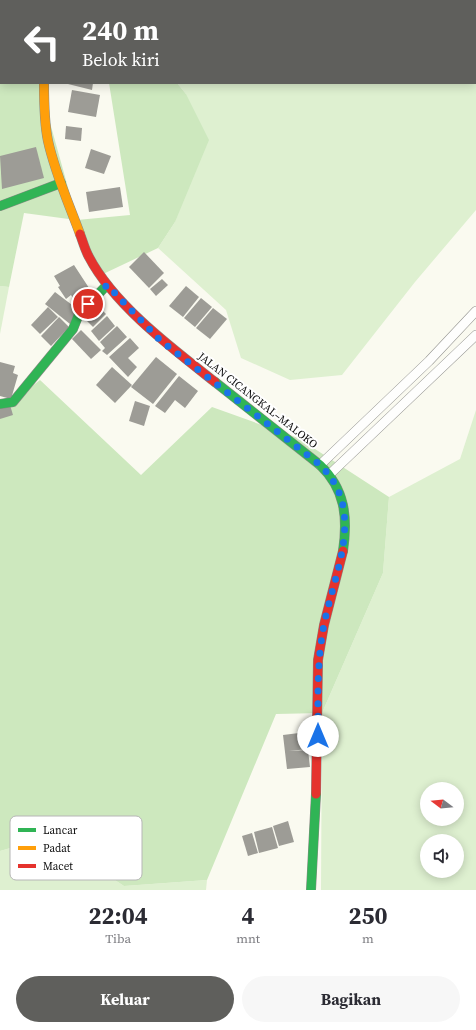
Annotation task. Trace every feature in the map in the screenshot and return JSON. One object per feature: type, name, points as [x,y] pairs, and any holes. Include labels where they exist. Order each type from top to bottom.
[{"type":"street","name":"JALAN CICANGKAL–MALOKO","points":[[44,84],[44,107],[48,141],[61,183],[89,257],[107,285],[160,340],[320,465],[330,474],[342,496],[346,520],[342,550],[323,629],[318,661],[318,736],[311,890]]},
{"type":"street","points":[[0,206],[61,183]]},
{"type":"street","points":[[0,404],[13,402],[73,329],[79,314],[107,285]]},
{"type":"lane","points":[[320,465],[429,361],[476,311]]},
{"type":"lane","points":[[330,474],[476,335]]},
{"type":"green space","points":[[0,84],[39,84],[77,220],[130,215],[109,84],[178,84],[186,94],[209,140],[175,222],[158,248],[101,275],[76,220],[24,213],[9,287],[0,286]]},
{"type":"green space","points":[[178,84],[476,84],[476,210],[415,282],[342,375],[290,380],[241,358],[226,310],[158,248],[175,222],[186,94]]},
{"type":"green space","points":[[0,286],[9,287],[0,334]]},
{"type":"green space","points":[[40,380],[141,475],[212,407],[298,438],[389,497],[383,573],[322,713],[276,714],[207,880],[124,886],[115,880],[142,880],[142,816],[10,816],[10,848],[0,851],[0,411]]},
{"type":"green space","points":[[476,410],[476,890],[321,890],[322,713],[383,573],[389,497],[460,459]]},
{"type":"green space","points":[[10,848],[10,880],[115,880],[124,886],[207,880],[206,890],[0,890],[0,851]]},
{"type":"building","points":[[68,84],[93,84],[92,90]]},
{"type":"building","points":[[72,90],[100,95],[96,117],[68,112]]},
{"type":"building","points":[[66,126],[82,128],[81,141],[65,139]]},
{"type":"building","points":[[36,147],[44,178],[2,189],[0,156]]},
{"type":"building","points":[[91,149],[111,156],[104,174],[85,168]]},
{"type":"building","points":[[120,187],[123,207],[89,212],[86,192]]},
{"type":"building","points":[[144,252],[164,273],[149,288],[129,267]]},
{"type":"building","points":[[74,265],[91,291],[75,301],[71,295],[66,299],[58,287],[60,286],[54,276]]},
{"type":"building","points":[[162,279],[168,285],[156,296],[150,289]]},
{"type":"building","points":[[186,286],[199,297],[183,317],[169,306]]},
{"type":"building","points":[[55,292],[80,311],[70,324],[45,304]]},
{"type":"building","points":[[201,298],[212,307],[195,327],[184,318]]},
{"type":"building","points":[[93,301],[106,314],[93,327],[80,314]]},
{"type":"building","points":[[48,307],[58,317],[40,334],[31,325]]},
{"type":"building","points":[[213,308],[227,319],[210,339],[196,328]]},
{"type":"building","points":[[107,316],[115,326],[99,341],[91,331]]},
{"type":"building","points":[[59,317],[69,327],[51,346],[41,336]]},
{"type":"building","points":[[117,326],[127,337],[107,355],[102,351],[105,348],[100,342]]},
{"type":"building","points":[[81,330],[101,350],[91,359],[72,339]]},
{"type":"building","points":[[130,338],[139,348],[128,358],[137,367],[128,377],[109,357]]},
{"type":"building","points":[[156,357],[177,374],[153,404],[131,387]]},
{"type":"building","points":[[0,362],[15,366],[13,373],[18,375],[11,399],[0,396]]},
{"type":"building","points":[[112,367],[132,385],[115,403],[96,385]]},
{"type":"building","points":[[179,376],[198,391],[185,408],[175,400],[165,413],[155,406]]},
{"type":"building","points":[[135,401],[150,406],[144,426],[129,421]]},
{"type":"building","points":[[10,405],[13,415],[0,419],[0,408]]},
{"type":"building","points":[[307,732],[308,749],[289,751],[308,750],[310,767],[287,769],[283,735]]},
{"type":"building","points":[[288,821],[294,842],[279,846],[273,826]]},
{"type":"building","points":[[272,827],[278,848],[259,853],[254,832]]},
{"type":"building","points":[[252,833],[258,853],[248,856],[242,836]]},
{"type":"traffic: fast","points":[[0,206],[61,183]]},
{"type":"traffic: fast","points":[[0,404],[13,402],[73,329],[79,314],[107,285]]},
{"type":"traffic: fast","points":[[215,382],[320,465],[328,474],[335,484],[343,504],[345,515],[343,551]]},
{"type":"traffic: fast","points":[[311,890],[316,794]]},
{"type":"traffic: slow","points":[[44,84],[44,105],[48,141],[58,177],[80,234]]},
{"type":"traffic: jam","points":[[80,234],[89,257],[113,292],[163,341],[215,382]]},
{"type":"traffic: jam","points":[[316,794],[318,660],[324,625],[343,551]]},
{"type":"route","points":[[88,304],[107,285],[160,340],[320,465],[330,474],[342,496],[346,520],[342,550],[323,629],[318,661],[318,736]]}]
